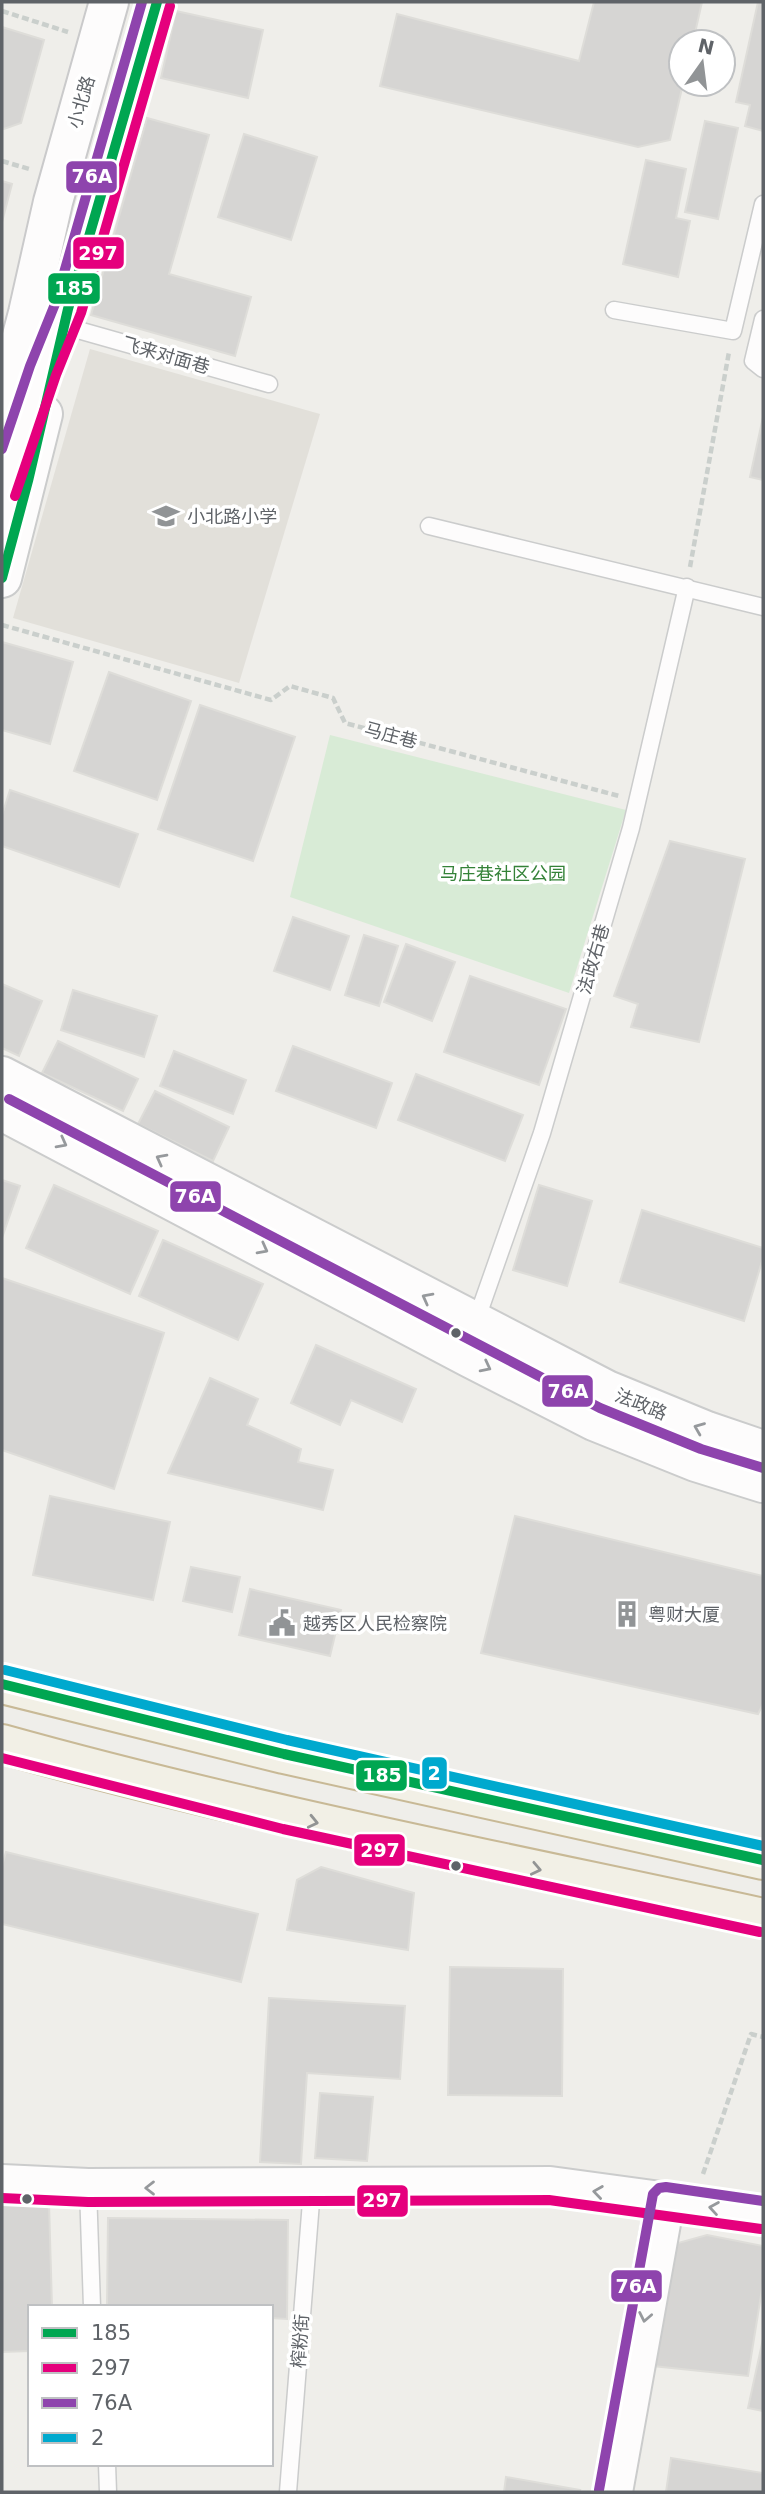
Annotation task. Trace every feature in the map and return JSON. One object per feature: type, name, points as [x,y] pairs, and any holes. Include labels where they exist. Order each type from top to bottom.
[{"type":"highway","points":[[2,1684],[284,1754],[757,1855]]},
{"type":"highway","points":[[2,1744],[185,1792],[335,1827],[763,1918]]},
{"type":"street","name":"小北路","points":[[2,412],[53,202],[109,2]]},
{"type":"street","points":[[2,578],[66,318],[157,2]]},
{"type":"street","name":"小北路","points":[[2,339],[53,202]]},
{"type":"street","points":[[2,492],[43,370],[66,318]]},
{"type":"street","name":"法政路","points":[[2,1076],[475,1324],[607,1390],[706,1431],[763,1450]]},
{"type":"street","name":"法政路","points":[[2,1111],[470,1359],[594,1421],[696,1462],[763,1483]]},
{"type":"street","points":[[2,2184],[88,2188],[312,2189],[550,2186],[763,2215]]},
{"type":"street","points":[[613,2492],[679,2203]]},
{"type":"lane","points":[[614,310],[733,331],[763,204]]},
{"type":"lane","name":"飞来对面巷","points":[[66,318],[269,384]]},
{"type":"lane","points":[[763,319],[753,361],[763,369]]},
{"type":"lane","points":[[429,526],[763,607]]},
{"type":"lane","name":"法政右巷","points":[[475,1324],[542,1133],[637,801],[687,587]]},
{"type":"lane","points":[[88,2188],[92,2305]]},
{"type":"lane","name":"榨粉街","points":[[288,2492],[312,2189]]},
{"type":"lane","points":[[107,2466],[108,2492]]},
{"type":"path","points":[[2,12],[98,42]]},
{"type":"path","points":[[687,587],[733,331]]},
{"type":"path","name":"马庄巷","points":[[2,625],[271,699],[290,686],[333,698],[345,723],[637,801]]},
{"type":"path","points":[[679,2203],[751,2034],[763,2037]]},
{"type":"shaded area","name":"小北路小学","points":[[90,349],[320,414],[239,683],[13,618]]},
{"type":"green space","name":"马庄巷社区公园","points":[[330,735],[626,810],[569,993],[290,897]]},
{"type":"building","points":[[594,2],[702,2],[696,28],[667,28],[667,98],[680,98],[670,140],[638,147],[380,86],[397,14],[579,61]]},
{"type":"building","points":[[758,2],[763,2],[763,131],[745,126],[750,105],[736,102]]},
{"type":"building","points":[[176,11],[263,30],[248,98],[161,78]]},
{"type":"building","points":[[2,27],[44,40],[21,123],[4,129],[2,128]]},
{"type":"building","points":[[147,118],[209,135],[169,274],[251,297],[235,356],[91,315]]},
{"type":"building","points":[[705,121],[738,128],[718,219],[685,212]]},
{"type":"building","points":[[244,134],[317,157],[291,240],[218,217]]},
{"type":"building","points":[[646,160],[686,169],[676,218],[690,221],[678,277],[623,264]]},
{"type":"building","points":[[2,181],[12,184],[2,222]]},
{"type":"building","points":[[763,417],[763,480],[750,477]]},
{"type":"building","points":[[2,642],[73,662],[50,744],[2,730]]},
{"type":"building","points":[[109,672],[191,701],[157,800],[74,771]]},
{"type":"building","points":[[200,705],[295,737],[253,861],[158,829]]},
{"type":"building","points":[[10,790],[138,834],[119,887],[2,846],[2,815]]},
{"type":"building","points":[[670,841],[745,859],[699,1042],[631,1027],[638,1004],[614,996]]},
{"type":"building","points":[[293,917],[349,936],[330,990],[274,971]]},
{"type":"building","points":[[364,935],[398,946],[379,1006],[345,995]]},
{"type":"building","points":[[406,944],[455,962],[432,1021],[384,1002]]},
{"type":"building","points":[[470,976],[566,1009],[539,1085],[444,1052]]},
{"type":"building","points":[[2,984],[42,1001],[19,1056],[2,1048]]},
{"type":"building","points":[[73,990],[157,1016],[144,1057],[61,1030]]},
{"type":"building","points":[[58,1041],[138,1079],[123,1111],[42,1073]]},
{"type":"building","points":[[293,1046],[392,1083],[376,1128],[276,1091]]},
{"type":"building","points":[[174,1051],[246,1080],[233,1114],[160,1086]]},
{"type":"building","points":[[416,1074],[523,1115],[505,1161],[398,1120]]},
{"type":"building","points":[[155,1091],[229,1127],[213,1161],[138,1124]]},
{"type":"building","points":[[2,1180],[20,1186],[2,1238]]},
{"type":"building","points":[[54,1185],[158,1231],[130,1294],[26,1248]]},
{"type":"building","points":[[539,1185],[592,1201],[567,1286],[513,1270]]},
{"type":"building","points":[[642,1210],[763,1248],[763,1258],[744,1321],[620,1282]]},
{"type":"building","points":[[163,1240],[263,1284],[238,1340],[139,1296]]},
{"type":"building","points":[[2,1278],[164,1333],[114,1489],[2,1450]]},
{"type":"building","points":[[316,1345],[416,1389],[402,1422],[351,1400],[340,1425],[291,1403]]},
{"type":"building","points":[[210,1378],[258,1399],[247,1425],[301,1449],[298,1462],[333,1470],[323,1510],[168,1473]]},
{"type":"building","points":[[50,1496],[170,1522],[153,1600],[33,1575]]},
{"type":"building","name":"粤财大厦","points":[[515,1516],[763,1576],[763,1704],[758,1714],[481,1653]]},
{"type":"building","points":[[191,1567],[240,1577],[232,1612],[183,1601]]},
{"type":"building","points":[[250,1589],[341,1610],[330,1656],[239,1635]]},
{"type":"building","points":[[6,1852],[258,1914],[241,1982],[2,1924],[2,1866]]},
{"type":"building","points":[[321,1867],[414,1893],[408,1950],[287,1930],[297,1880]]},
{"type":"building","points":[[450,1967],[563,1969],[562,2096],[448,2095]]},
{"type":"building","points":[[269,1998],[405,2006],[400,2079],[307,2073],[301,2164],[260,2162]]},
{"type":"building","points":[[320,2093],[373,2097],[367,2161],[315,2158]]},
{"type":"building","points":[[49,2203],[52,2305],[28,2305],[28,2351],[2,2352],[2,2205]]},
{"type":"building","points":[[108,2218],[288,2220],[287,2319],[273,2318],[273,2305],[107,2305]]},
{"type":"building","points":[[707,2235],[763,2246],[763,2283],[748,2376],[653,2366],[663,2279],[678,2243]]},
{"type":"building","points":[[763,2339],[763,2411],[748,2408]]},
{"type":"building","points":[[671,2458],[763,2473],[763,2492],[666,2492]]},
{"type":"building","points":[[506,2477],[580,2490],[504,2492]]},
{"type":"transit line","name":"76A","points":[[2,449],[30,366],[55,304],[142,2]]},
{"type":"transit line","name":"185","points":[[2,578],[28,481],[68,309],[157,2]]},
{"type":"transit line","name":"297","points":[[15,496],[56,375],[81,313],[170,6]]},
{"type":"transit line","name":"76A","points":[[9,1099],[600,1408],[701,1449],[763,1468]]},
{"type":"transit line","name":"2","points":[[5,1670],[287,1740],[763,1846]]},
{"type":"transit line","name":"185","points":[[2,1684],[284,1754],[763,1860]]},
{"type":"transit line","name":"297","points":[[2,1758],[283,1829],[760,1932]]},
{"type":"transit line","name":"76A","points":[[599,2490],[653,2194],[659,2188],[666,2187],[763,2201]]},
{"type":"transit line","name":"297","points":[[2,2198],[88,2202],[549,2200],[761,2229]]},
{"type":"place","name":"小北路小学","points":[[166,516]]},
{"type":"place","name":"粤财大厦","points":[[627,1614]]},
{"type":"place","name":"越秀区人民检察院","points":[[282,1623]]}]
